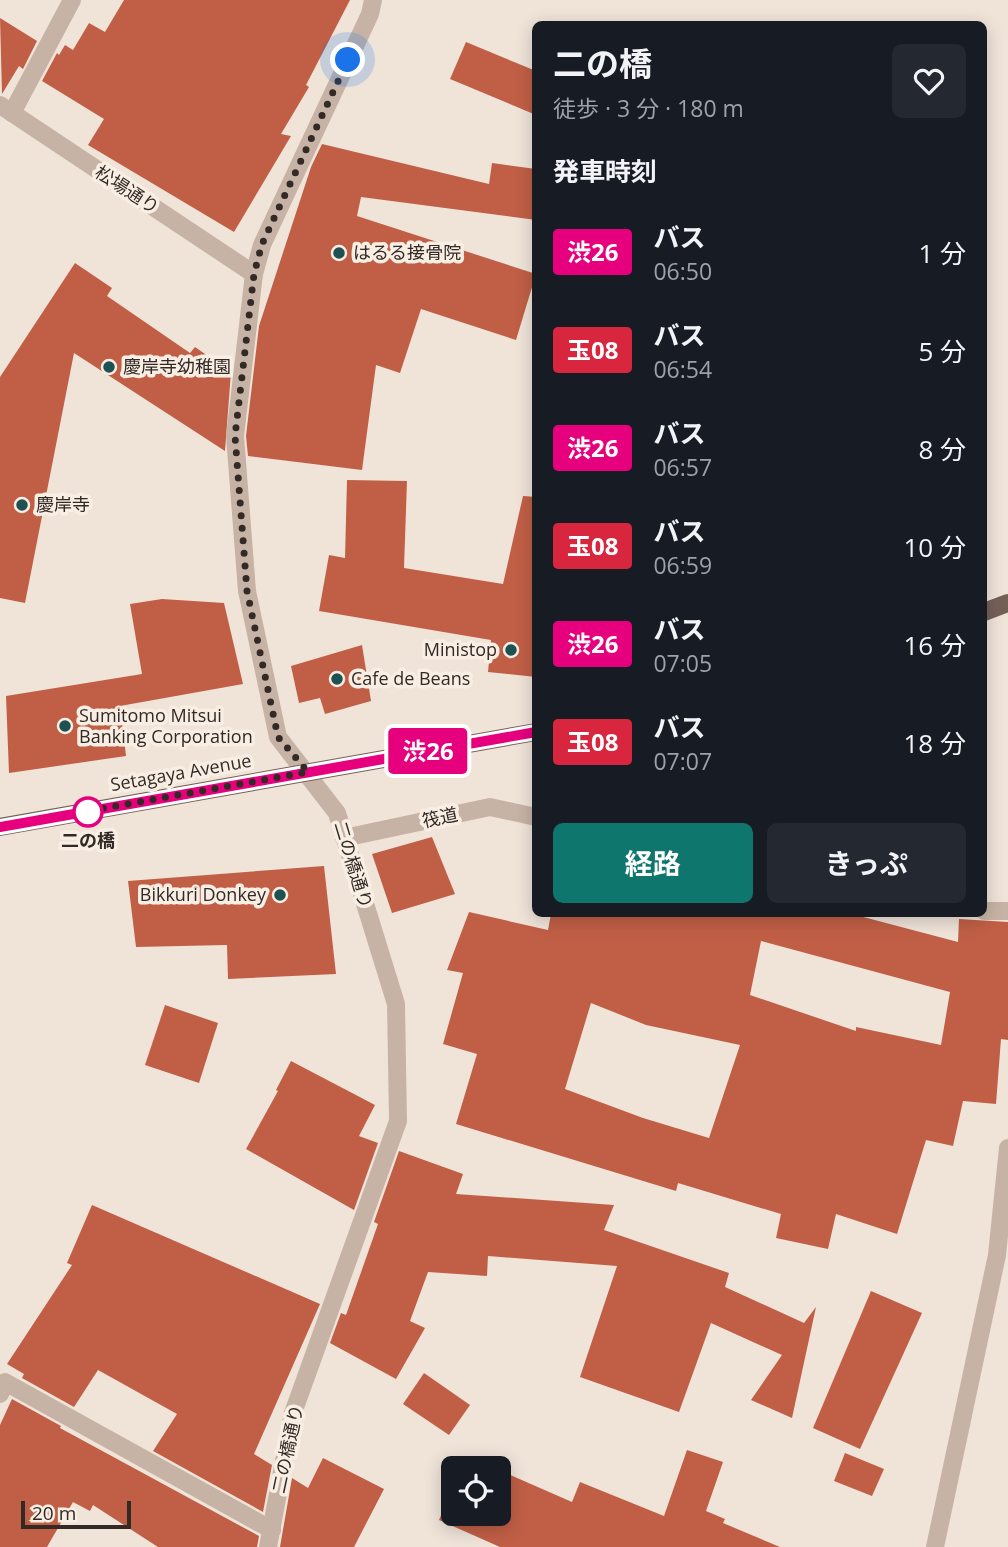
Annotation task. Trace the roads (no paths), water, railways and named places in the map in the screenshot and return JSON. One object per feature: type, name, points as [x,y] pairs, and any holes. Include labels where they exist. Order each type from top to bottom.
[{"type":"main road","points":[[987,611],[1008,603]]},
{"type":"main road","name":"Setagaya Avenue","points":[[0,827],[532,733]]},
{"type":"street","points":[[6,109],[72,0]]},
{"type":"street","name":"二の橋通り","points":[[270,1539],[293,1413],[398,1121],[396,1004],[337,813],[308,772],[278,737],[247,591],[235,436],[254,274],[262,244],[370,14],[373,0]]},
{"type":"street","name":"松場通り","points":[[6,109],[254,274]]},
{"type":"street","name":"筏道","points":[[344,838],[491,807],[532,816]]},
{"type":"street","points":[[987,911],[1008,911]]},
{"type":"street","points":[[935,1547],[1002,1256],[1008,1148]]},
{"type":"street","points":[[0,1394],[5,1382],[270,1539]]},
{"type":"place","name":"はるる接骨院","points":[[339,253]]},
{"type":"place","name":"慶岸寺幼稚園","points":[[109,367]]},
{"type":"place","name":"慶岸寺","points":[[22,505]]},
{"type":"place","name":"Ministop","points":[[511,650]]},
{"type":"place","name":"Cafe de Beans","points":[[337,679]]},
{"type":"place","name":"Sumitomo Mitsui Banking Corporation","points":[[65,726]]},
{"type":"place","name":"二の橋","points":[[88,812]]},
{"type":"place","name":"Bikkuri Donkey","points":[[280,895]]}]
